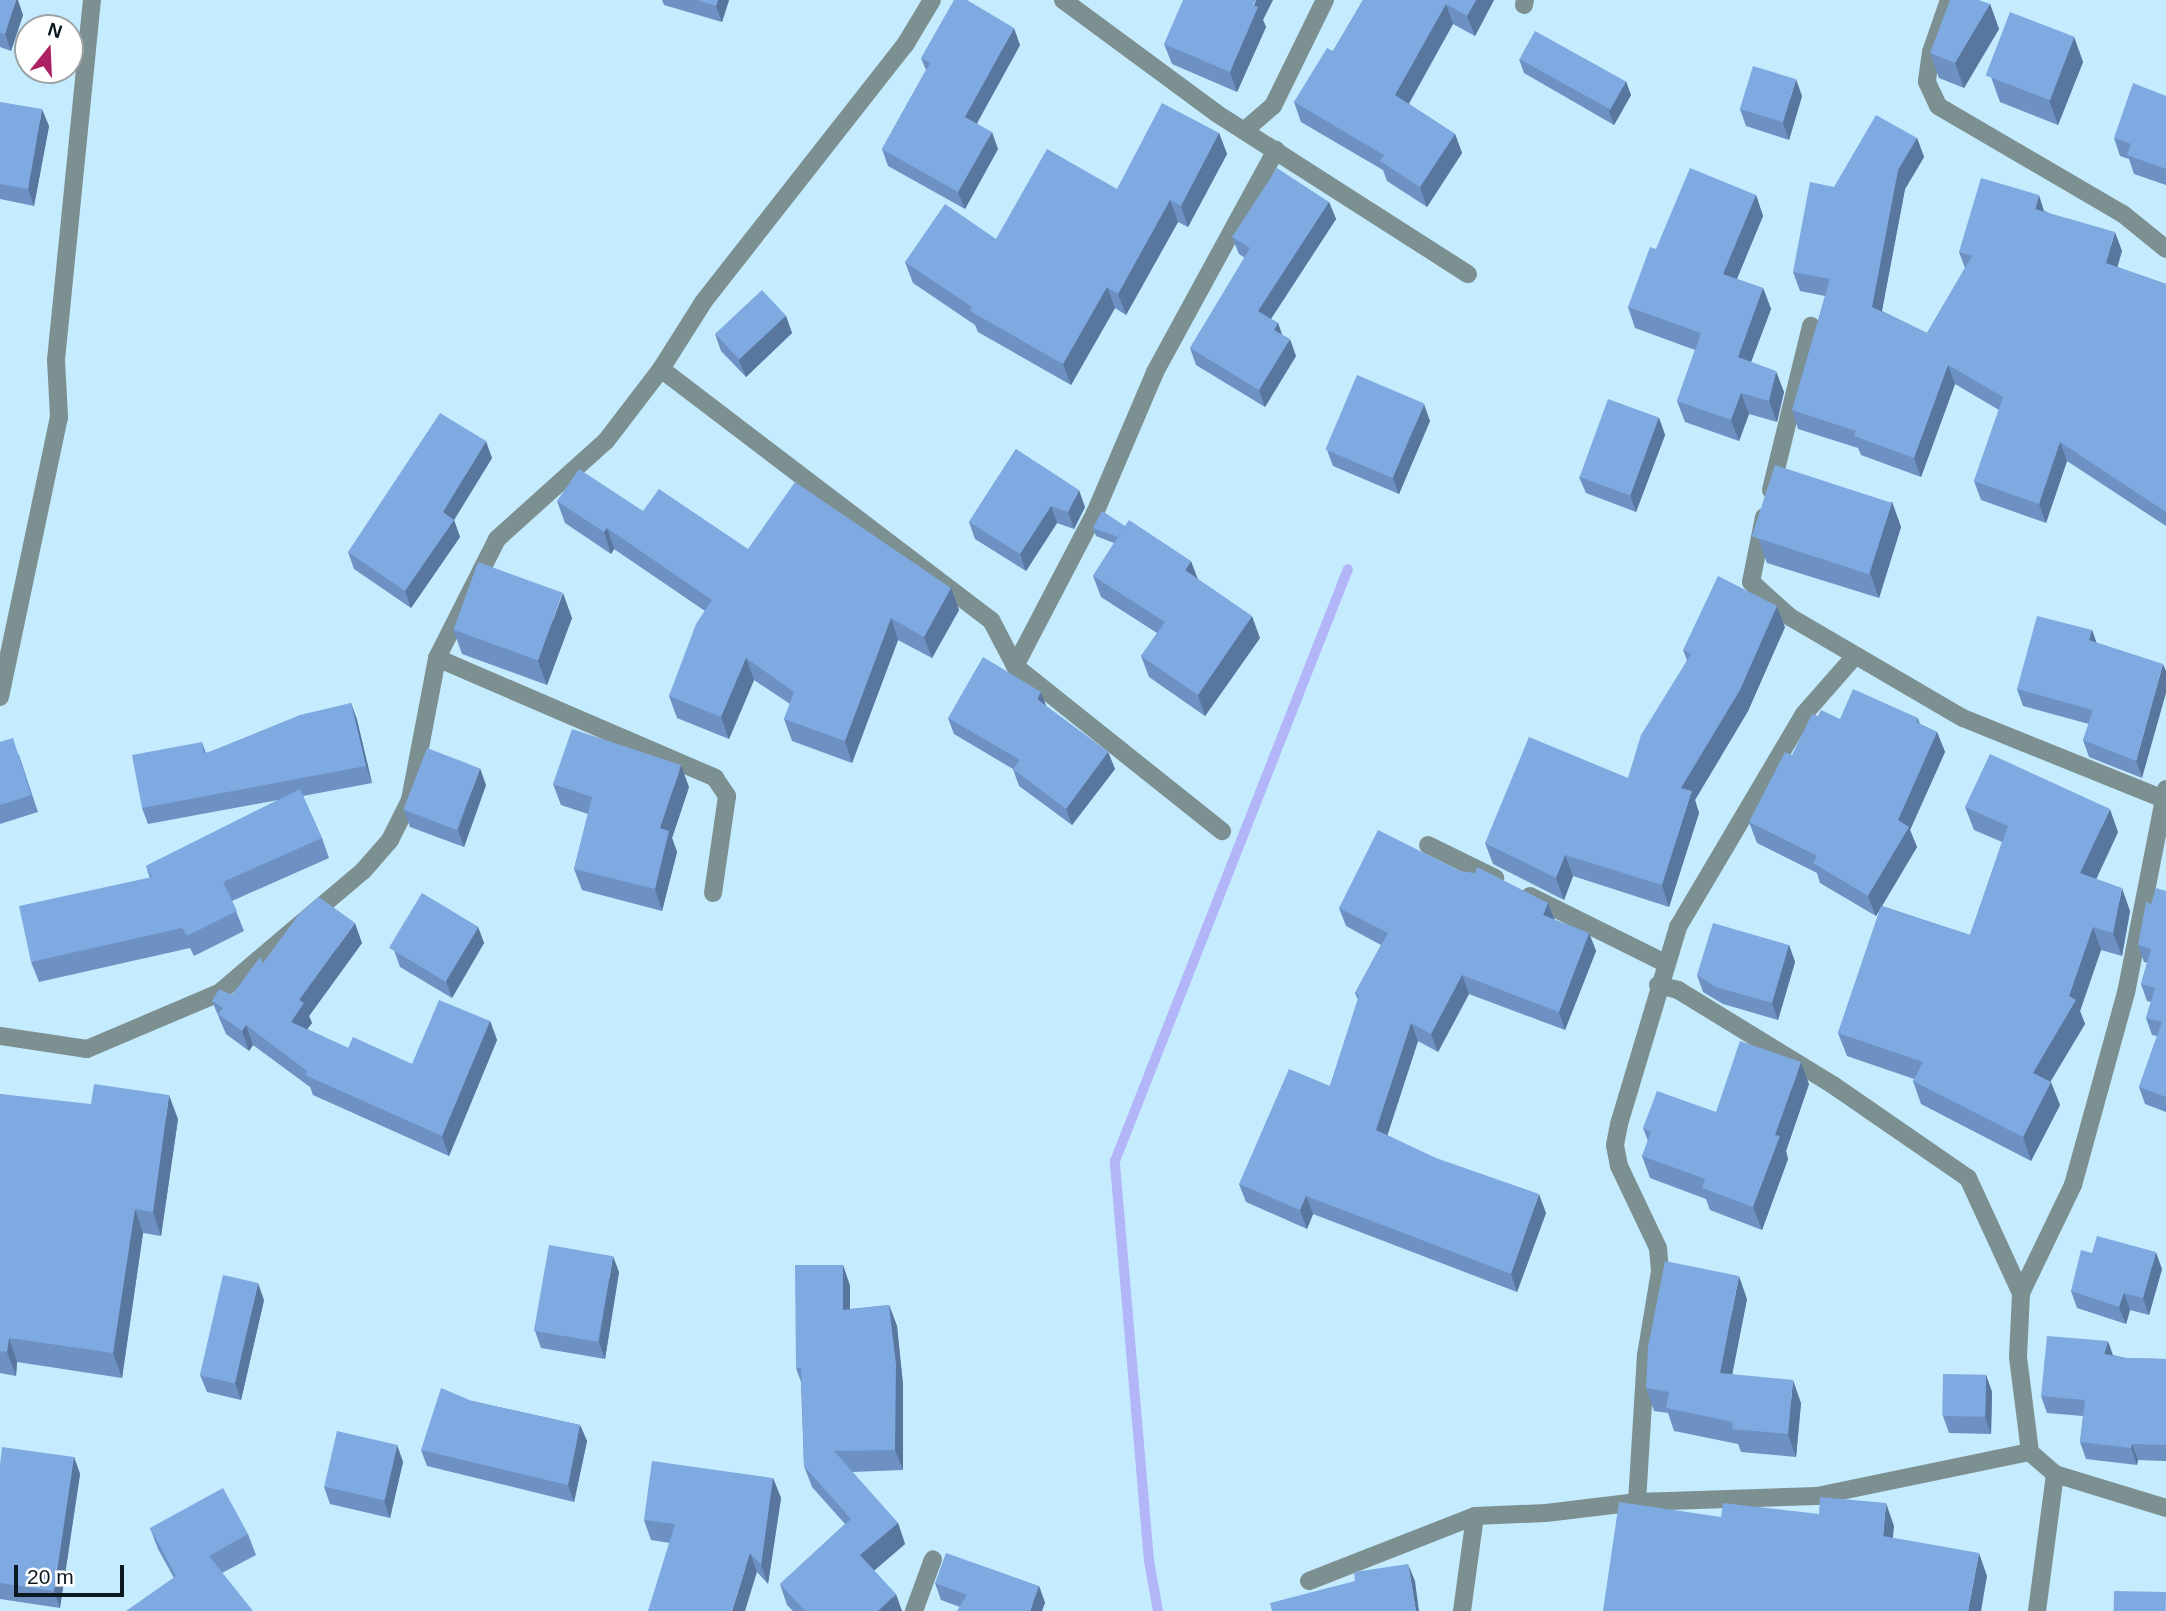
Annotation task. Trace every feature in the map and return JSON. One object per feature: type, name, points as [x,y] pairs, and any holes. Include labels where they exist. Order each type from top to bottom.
[{"type":"street","points":[[0,697],[60,418],[55,360],[92,0]]},
{"type":"street","points":[[0,1036],[87,1049],[219,993],[352,880],[390,840],[410,800],[437,658],[496,539],[606,441],[661,369],[704,301],[905,45],[932,0]]},
{"type":"street","points":[[1063,0],[1245,130],[1468,274]]},
{"type":"street","points":[[1245,130],[1273,106],[1325,0]]},
{"type":"street","points":[[1950,0],[1931,52],[1927,82],[1938,106],[2123,214],[2166,250]]},
{"type":"street","points":[[1015,666],[1095,513],[1155,372],[1276,150]]},
{"type":"street","points":[[1811,326],[1751,582],[1790,617],[1854,657],[1963,718],[2164,794],[2126,993],[2073,1185],[2021,1293],[2018,1357],[2030,1452],[2055,1474],[2166,1508]]},
{"type":"street","points":[[661,369],[991,620],[1015,666],[1222,831]]},
{"type":"street","points":[[1637,1502],[1646,1355],[1660,1271],[1658,1248],[1619,1166],[1615,1145],[1658,985],[1678,927],[1804,715],[1854,657]]},
{"type":"street","points":[[437,658],[715,778],[727,796],[713,893]]},
{"type":"street","points":[[1428,845],[1665,963]]},
{"type":"street","points":[[1658,985],[1678,990],[1833,1085],[1968,1178],[2021,1293]]},
{"type":"street","points":[[1309,1581],[1475,1516],[1637,1502],[1817,1496],[2030,1452]]},
{"type":"street","points":[[2037,1611],[2055,1474]]},
{"type":"street","points":[[1462,1611],[1475,1516]]},
{"type":"street","points":[[914,1611],[933,1559]]},
{"type":"building","points":[[0,0],[16,0],[5,34],[0,33]]},
{"type":"building","points":[[697,0],[718,0],[716,6]]},
{"type":"building","points":[[954,0],[967,0],[1014,28],[965,117],[992,132],[958,192],[882,149],[930,63],[921,58]]},
{"type":"building","points":[[1183,0],[1256,0],[1253,5],[1258,7],[1230,72],[1164,44]]},
{"type":"building","points":[[1363,0],[1476,0],[1467,16],[1446,4],[1395,95],[1455,134],[1420,187],[1380,161],[1384,155],[1294,102],[1327,48],[1333,51]]},
{"type":"building","points":[[1950,0],[1979,0],[1990,4],[1955,63],[1930,53]]},
{"type":"building","points":[[2010,12],[2074,37],[2050,100],[1986,75]]},
{"type":"building","points":[[1535,31],[1626,81],[1610,109],[1519,59]]},
{"type":"building","points":[[1753,66],[1796,79],[1783,122],[1740,109]]},
{"type":"building","points":[[2133,83],[2166,96],[2166,169],[2127,155],[2131,144],[2114,138]]},
{"type":"building","points":[[0,102],[42,109],[28,189],[0,184]]},
{"type":"building","points":[[1162,103],[1219,133],[1181,206],[1170,200],[1118,294],[1107,287],[1063,364],[970,311],[972,307],[905,262],[945,204],[996,239],[1047,149],[1117,189]]},
{"type":"building","points":[[1876,115],[1917,138],[1898,170],[1872,307],[1927,333],[1972,256],[1959,252],[1981,178],[2039,195],[2035,209],[2115,232],[2106,263],[2166,284],[2166,512],[2060,442],[2039,504],[1974,481],[2003,397],[1948,365],[1914,458],[1854,436],[1856,431],[1792,410],[1830,279],[1793,272],[1810,182],[1834,187]]},
{"type":"building","points":[[1277,168],[1329,202],[1258,311],[1278,323],[1274,330],[1290,339],[1259,390],[1190,348],[1250,248],[1232,237]]},
{"type":"building","points":[[1690,168],[1756,195],[1723,274],[1763,288],[1738,357],[1776,371],[1769,401],[1741,393],[1731,420],[1677,401],[1701,333],[1628,307],[1650,247],[1656,249]]},
{"type":"building","points":[[762,290],[786,316],[739,359],[715,334]]},
{"type":"building","points":[[1357,375],[1424,404],[1393,478],[1325,450]]},
{"type":"building","points":[[1608,399],[1659,417],[1630,495],[1580,477]]},
{"type":"building","points":[[440,413],[486,441],[443,512],[454,520],[405,591],[348,552]]},
{"type":"building","points":[[1016,449],[1079,490],[1068,512],[1051,506],[1020,554],[969,522]]},
{"type":"building","points":[[1775,465],[1892,503],[1869,574],[1752,536]]},
{"type":"building","points":[[579,469],[643,511],[659,489],[748,549],[795,482],[951,588],[924,637],[891,618],[845,741],[784,719],[794,692],[746,658],[721,717],[669,696],[696,624],[712,600],[607,528],[604,532],[557,501]]},
{"type":"building","points":[[1102,511],[1125,526],[1118,537],[1093,528]]},
{"type":"building","points":[[1129,520],[1191,561],[1185,570],[1252,616],[1198,695],[1141,656],[1165,622],[1093,576]]},
{"type":"building","points":[[478,562],[563,593],[538,660],[453,630]]},
{"type":"building","points":[[1718,576],[1777,606],[1740,690],[1681,788],[1692,791],[1662,885],[1565,855],[1556,878],[1485,843],[1529,737],[1628,778],[1641,735],[1691,654],[1683,650]]},
{"type":"building","points":[[2037,616],[2092,630],[2089,640],[2163,664],[2136,761],[2083,740],[2093,710],[2017,689]]},
{"type":"building","points":[[983,657],[1041,692],[1037,699],[1108,752],[1066,809],[1013,769],[1020,760],[948,718]]},
{"type":"building","points":[[1853,689],[1918,718],[1916,722],[1937,732],[1898,820],[1909,827],[1868,896],[1813,863],[1817,856],[1749,822],[1785,752],[1792,755],[1812,714],[1818,716],[1821,710],[1840,719]]},
{"type":"building","points":[[351,703],[366,766],[142,808],[132,755],[202,742],[204,754],[300,715]]},
{"type":"building","points":[[572,729],[681,765],[660,828],[669,831],[655,889],[574,869],[592,797],[553,784]]},
{"type":"building","points":[[13,738],[31,795],[0,805],[0,742]]},
{"type":"building","points":[[427,748],[480,768],[457,830],[403,810]]},
{"type":"building","points":[[1990,754],[2110,809],[2080,873],[2122,888],[2113,933],[2093,927],[2069,996],[2076,1000],[2033,1073],[2051,1082],[2023,1137],[1913,1081],[1923,1062],[1838,1033],[1881,906],[1970,935],[2008,826],[1965,807]]},
{"type":"building","points":[[300,789],[322,838],[223,882],[237,911],[187,936],[182,928],[31,962],[19,906],[152,877],[146,866]]},
{"type":"building","points":[[1378,830],[1460,871],[1475,873],[1477,867],[1548,903],[1543,915],[1589,933],[1559,1012],[1462,975],[1431,1034],[1411,1023],[1376,1130],[1436,1158],[1539,1194],[1511,1274],[1306,1196],[1300,1210],[1239,1184],[1289,1069],[1330,1086],[1359,995],[1355,993],[1388,933],[1339,908]]},
{"type":"building","points":[[2156,888],[2166,891],[2166,1097],[2139,1087],[2162,1022],[2146,1018],[2155,988],[2141,984],[2151,949],[2138,945],[2146,902],[2151,904]]},
{"type":"building","points":[[422,893],[479,927],[446,982],[389,948]]},
{"type":"building","points":[[319,897],[355,923],[299,1000],[304,1003],[291,1022],[348,1048],[353,1037],[412,1064],[439,1000],[490,1021],[442,1136],[305,1075],[307,1071],[246,1025],[242,1031],[218,1014],[223,1008],[212,1001],[219,989],[232,995],[260,957],[263,963],[299,914]]},
{"type":"building","points":[[1713,923],[1789,945],[1772,1003],[1716,987],[1697,975]]},
{"type":"building","points":[[1740,1041],[1801,1062],[1775,1135],[1780,1136],[1753,1207],[1702,1188],[1705,1179],[1642,1156],[1651,1132],[1643,1128],[1657,1091],[1716,1112]]},
{"type":"building","points":[[94,1084],[169,1095],[153,1212],[135,1209],[113,1353],[9,1338],[7,1352],[0,1351],[0,1094],[91,1104]]},
{"type":"building","points":[[2097,1236],[2156,1252],[2143,1298],[2124,1293],[2119,1307],[2071,1291],[2081,1250],[2092,1253]]},
{"type":"building","points":[[549,1245],[613,1256],[598,1342],[534,1331]]},
{"type":"building","points":[[1665,1261],[1739,1276],[1720,1373],[1793,1380],[1788,1434],[1732,1429],[1733,1422],[1666,1408],[1669,1392],[1646,1388],[1648,1347]]},
{"type":"building","points":[[795,1265],[843,1265],[843,1310],[889,1305],[896,1364],[895,1450],[834,1451],[898,1523],[860,1555],[896,1594],[878,1611],[805,1611],[780,1584],[851,1519],[804,1466],[801,1368],[796,1368]]},
{"type":"building","points":[[223,1275],[258,1283],[235,1383],[200,1375]]},
{"type":"building","points":[[2047,1336],[2108,1341],[2104,1354],[2126,1358],[2166,1359],[2166,1445],[2132,1444],[2131,1448],[2080,1442],[2085,1400],[2041,1396]]},
{"type":"building","points":[[1943,1374],[1986,1375],[1985,1417],[1942,1416]]},
{"type":"building","points":[[441,1388],[472,1401],[580,1425],[568,1485],[421,1450]]},
{"type":"building","points":[[337,1431],[397,1445],[385,1500],[324,1487]]},
{"type":"building","points":[[2,1447],[74,1457],[54,1591],[0,1583]]},
{"type":"building","points":[[652,1461],[773,1478],[761,1565],[750,1553],[732,1611],[648,1611],[675,1524],[644,1520]]},
{"type":"building","points":[[223,1488],[248,1534],[209,1556],[253,1611],[126,1611],[176,1576],[150,1528]]},
{"type":"building","points":[[1820,1497],[1886,1503],[1883,1536],[1979,1553],[1968,1611],[1603,1611],[1619,1502],[1721,1517],[1723,1503],[1819,1514]]},
{"type":"building","points":[[946,1553],[1039,1586],[1030,1611],[957,1611],[967,1595],[935,1583]]},
{"type":"building","points":[[1408,1564],[1416,1611],[1272,1611],[1270,1603],[1355,1581],[1354,1572]]},
{"type":"building","points":[[2114,1591],[2166,1592],[2166,1611],[2114,1611]]},
{"type":"waterway","points":[[1158,1611],[1149,1561],[1115,1161],[1348,569]]}]
